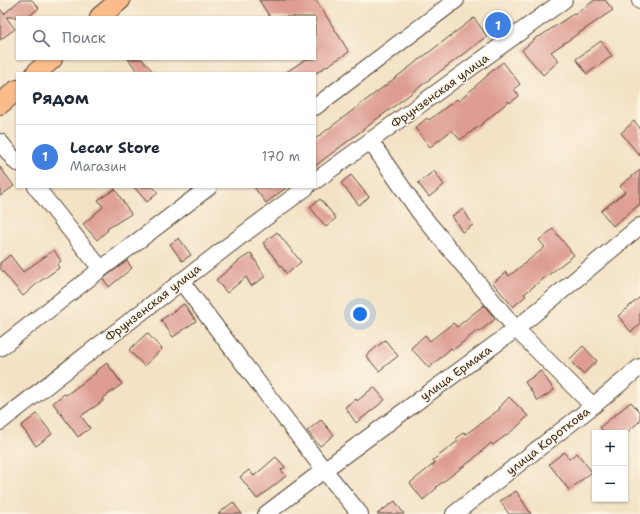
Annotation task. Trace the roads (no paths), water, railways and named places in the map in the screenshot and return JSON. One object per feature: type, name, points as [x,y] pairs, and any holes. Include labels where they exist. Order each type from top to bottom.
[{"type":"main road","points":[[101,16],[120,0]]},
{"type":"main road","points":[[37,72],[51,60]]},
{"type":"main road","points":[[0,104],[16,91]]},
{"type":"street","points":[[316,106],[456,0]]},
{"type":"street","name":"Фрунзенская улица","points":[[316,180],[564,0]]},
{"type":"street","points":[[370,141],[420,212],[516,329],[593,406]]},
{"type":"street","points":[[0,142],[16,162]]},
{"type":"street","points":[[37,188],[101,269]]},
{"type":"street","points":[[0,348],[208,188]]},
{"type":"street","name":"Фрунзенская улица","points":[[0,422],[181,281],[306,188]]},
{"type":"street","name":"улица Ермака","points":[[266,514],[516,329],[640,226]]},
{"type":"street","points":[[181,281],[324,470],[360,514]]},
{"type":"street","name":"улица Короткова","points":[[454,514],[593,406],[640,367]]},
{"type":"place","name":"Lecar Store","points":[[498,25]]}]
